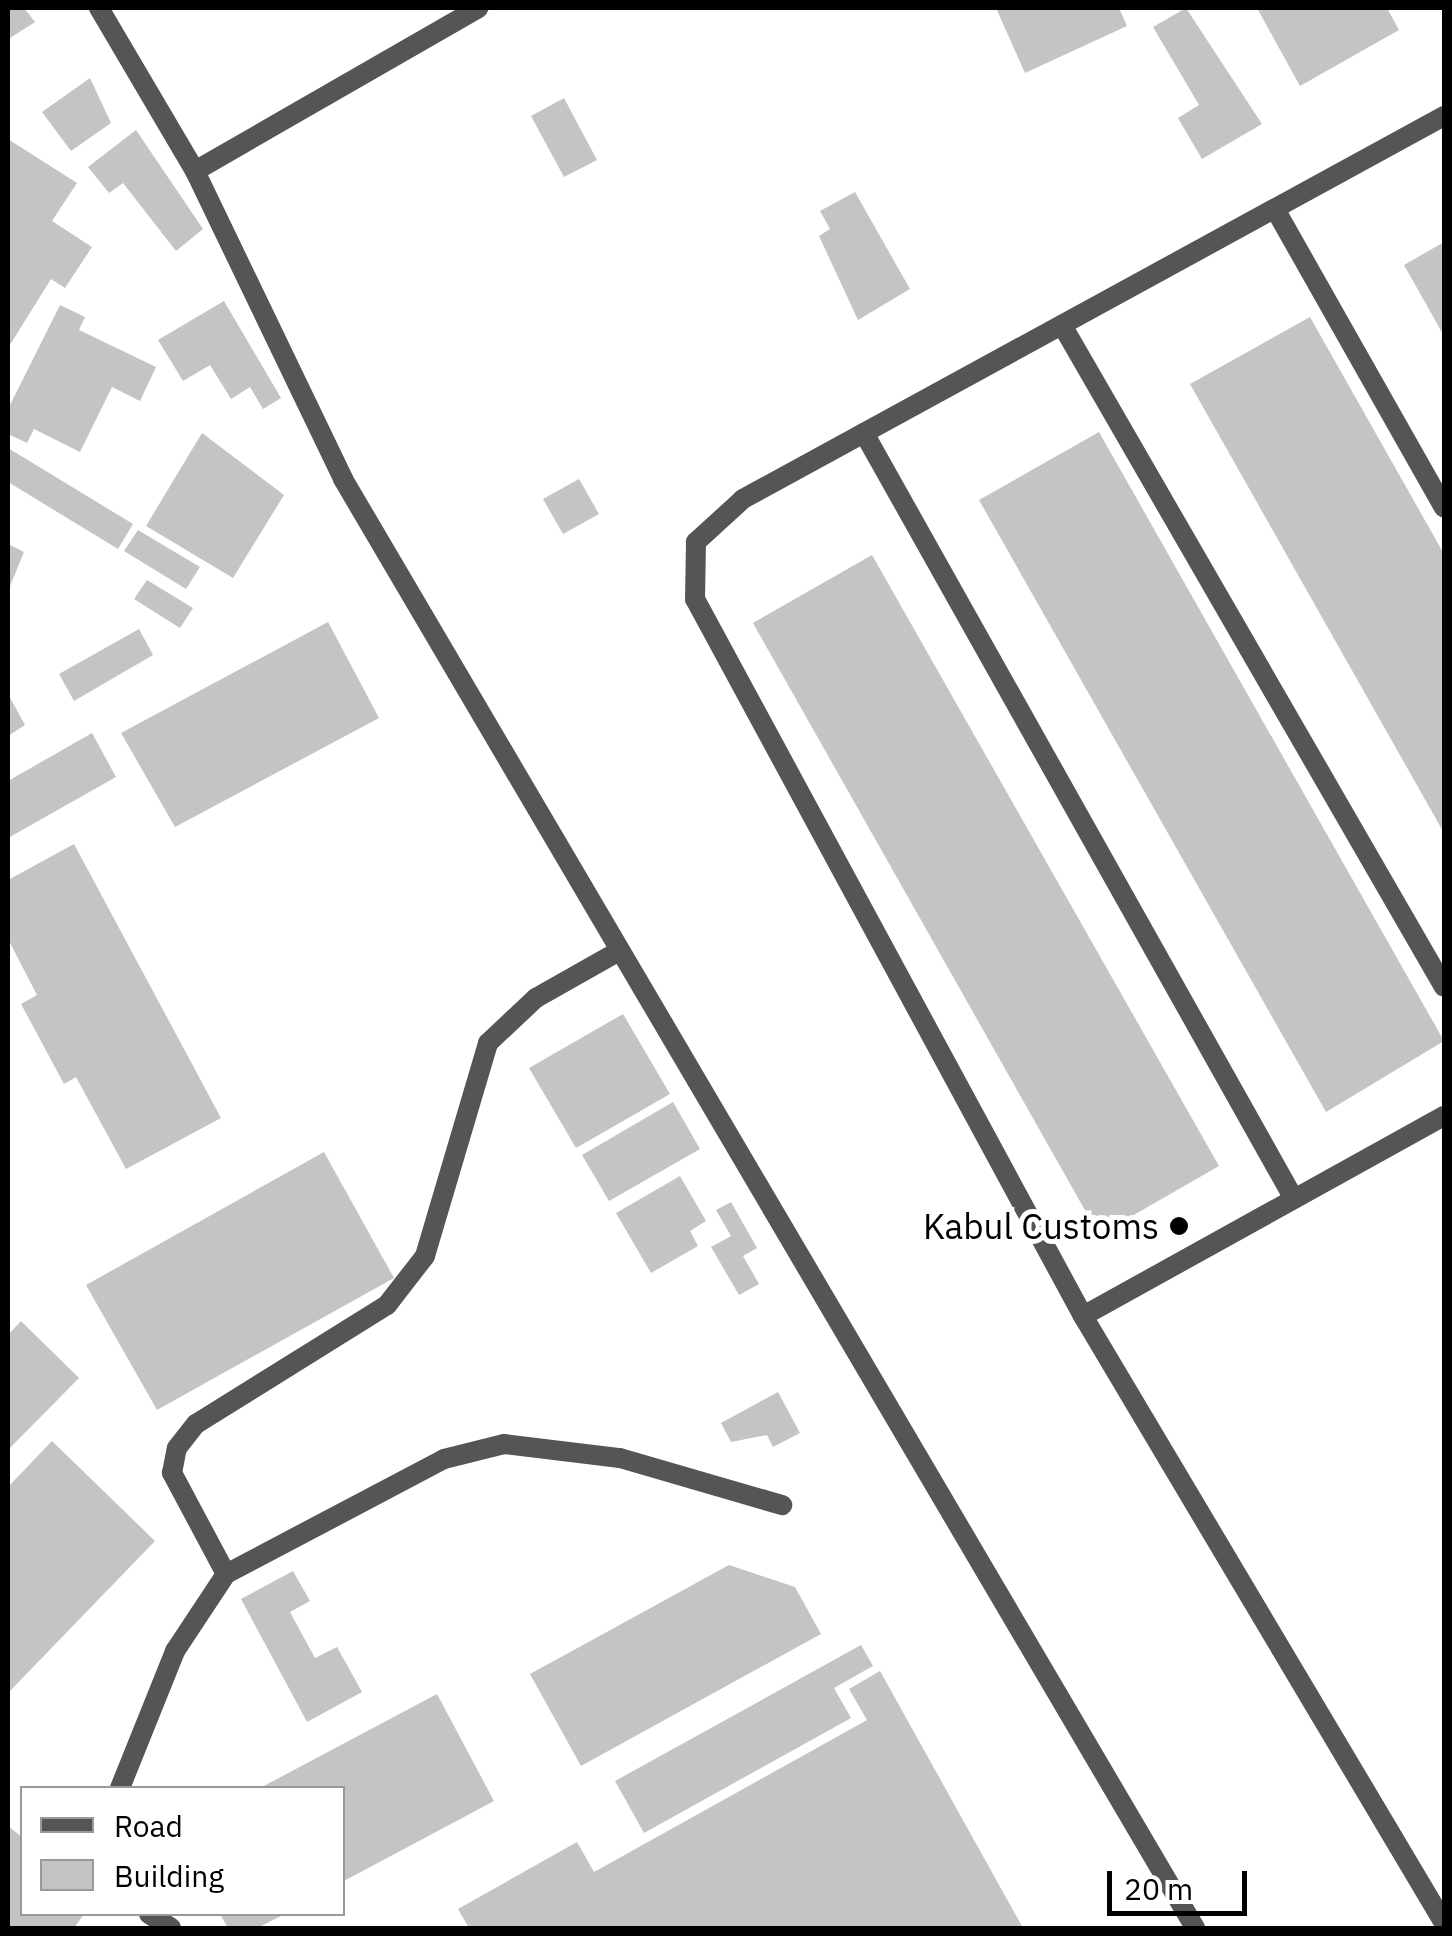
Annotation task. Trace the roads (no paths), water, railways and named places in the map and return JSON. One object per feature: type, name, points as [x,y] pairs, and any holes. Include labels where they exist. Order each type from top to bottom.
[{"type":"street","points":[[100,8],[195,171],[344,480],[1195,1928]]},
{"type":"street","points":[[195,171],[478,8]]},
{"type":"street","points":[[1444,116],[743,500],[696,542],[694,599],[1083,1316],[1444,1923]]},
{"type":"street","points":[[1275,209],[1444,508]]},
{"type":"street","points":[[1062,325],[1444,987]]},
{"type":"street","points":[[864,433],[1294,1199]]},
{"type":"street","points":[[226,1574],[172,1473],[176,1448],[196,1424],[387,1305],[425,1256],[488,1043],[536,998],[619,951]]},
{"type":"street","points":[[1083,1316],[1444,1116]]},
{"type":"street","points":[[121,1786],[175,1651],[226,1574],[444,1459],[504,1444],[620,1458],[782,1505]]},
{"type":"place","name":"Kabul Customs","points":[[1179,1226]]}]
